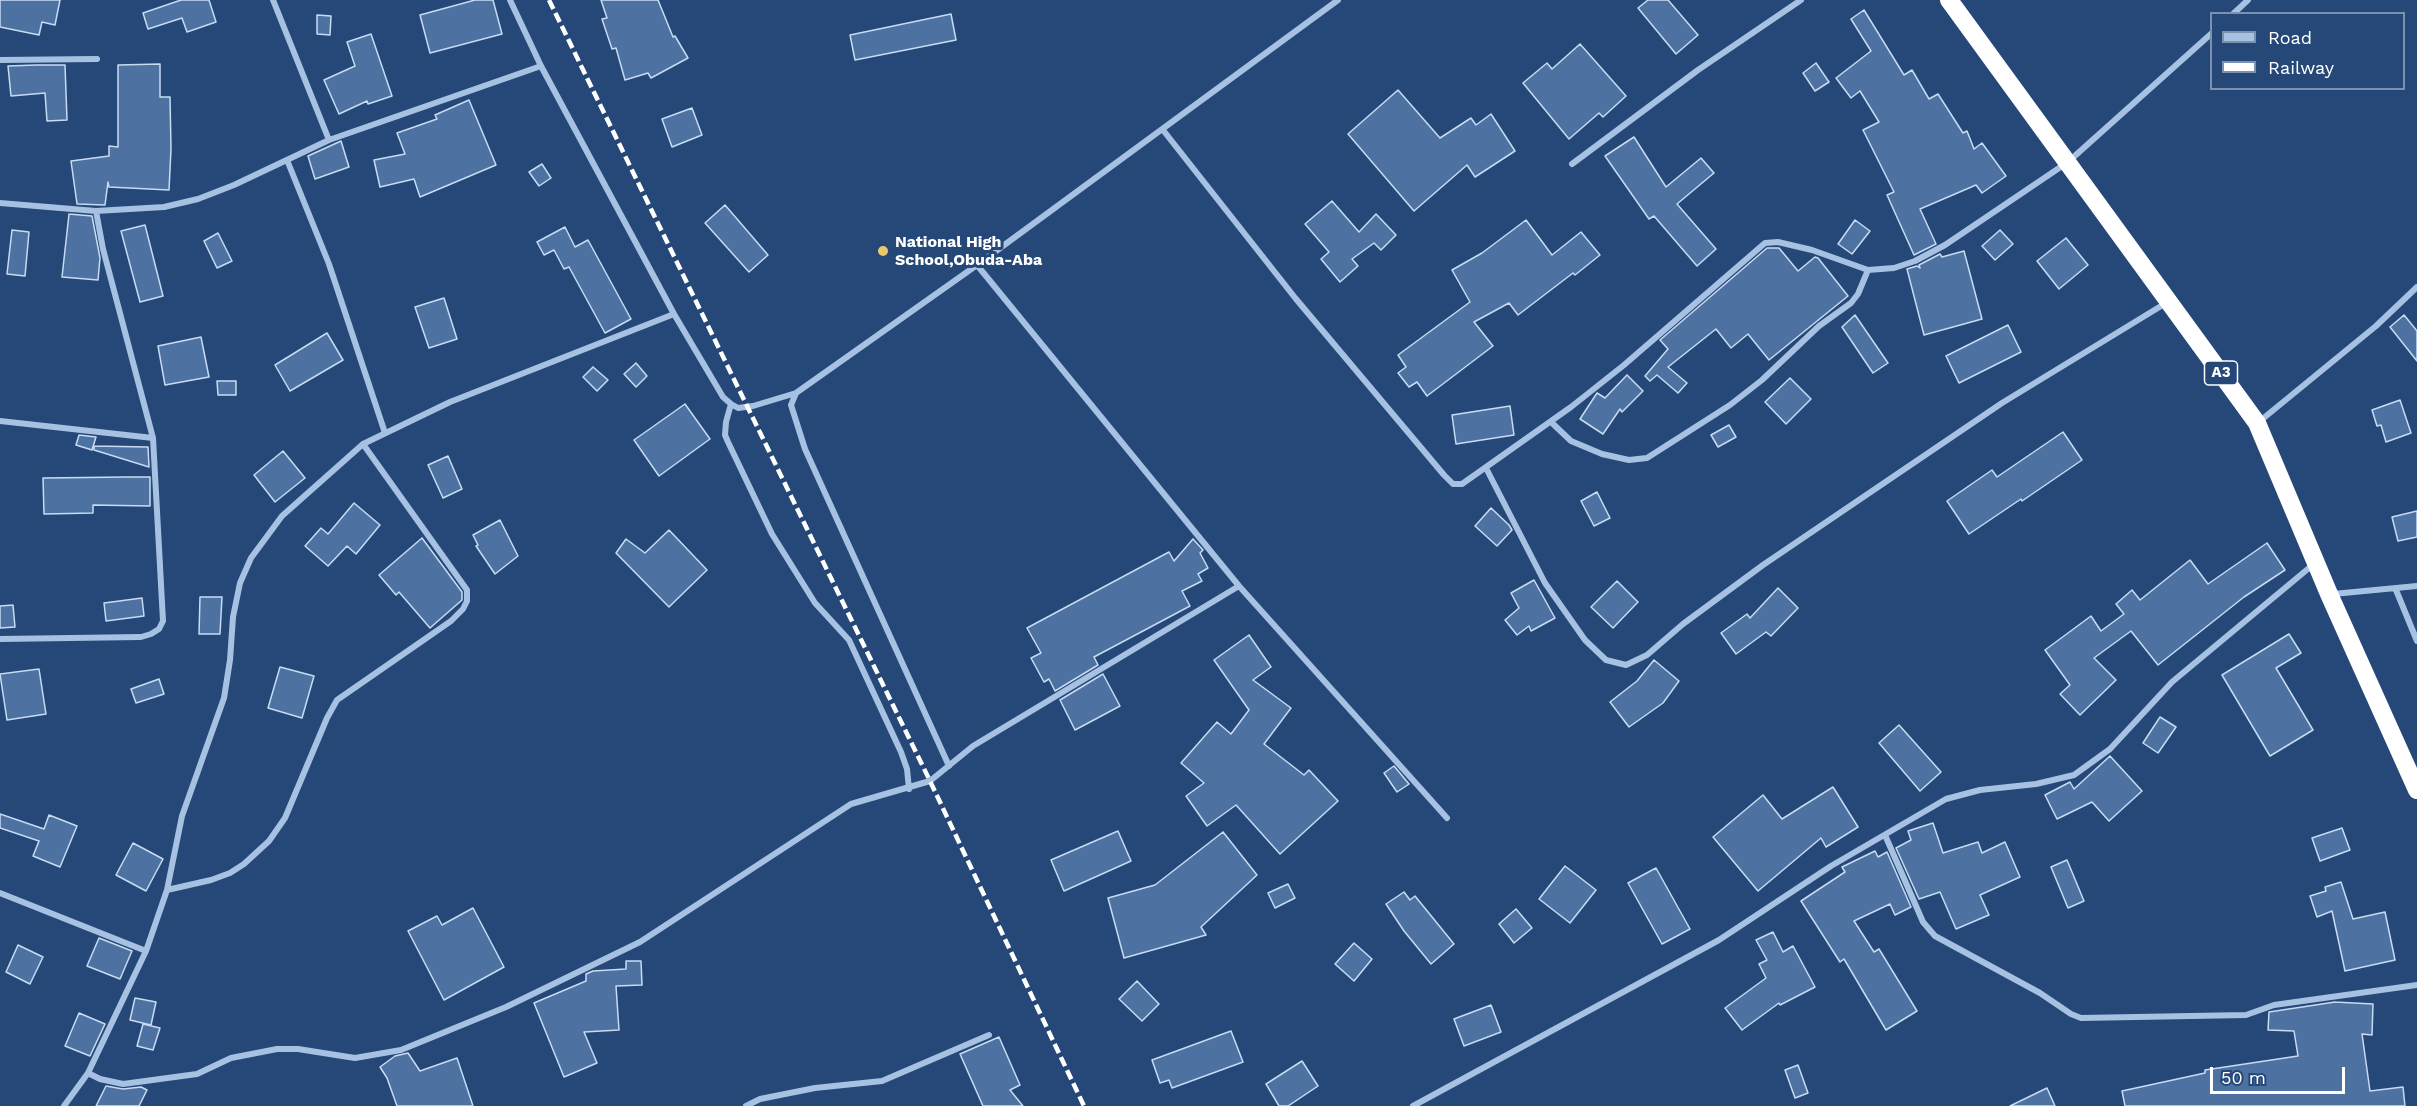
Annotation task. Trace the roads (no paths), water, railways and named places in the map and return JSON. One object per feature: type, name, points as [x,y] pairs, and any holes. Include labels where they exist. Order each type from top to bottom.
[{"type":"highway","name":"A3","points":[[1949,0],[2257,423],[2329,594],[2417,790]]},
{"type":"street","points":[[273,0],[328,140]]},
{"type":"street","points":[[510,0],[541,66],[674,314],[723,397],[738,408],[753,406],[796,393],[977,265],[1338,0]]},
{"type":"street","points":[[1572,164],[1698,70],[1801,0]]},
{"type":"street","points":[[2235,12],[2248,0]]},
{"type":"street","points":[[1163,130],[1296,299],[1444,475],[1453,484],[1462,484],[1551,422],[1624,365],[1765,243],[1778,242],[1812,250],[1868,270],[1894,268],[1915,261],[1945,245],[2068,162],[2210,34]]},
{"type":"street","points":[[0,60],[97,58]]},
{"type":"street","points":[[0,203],[96,211],[164,207],[198,199],[234,185],[328,140],[541,66]]},
{"type":"street","points":[[287,160],[329,264],[385,433]]},
{"type":"street","points":[[0,639],[141,637],[159,630],[163,621],[153,438],[103,249],[96,211]]},
{"type":"street","points":[[977,265],[1239,586],[1448,818]]},
{"type":"street","points":[[1551,422],[1571,441],[1602,454],[1629,460],[1647,458],[1730,405],[1762,380],[1818,326],[1851,303],[1858,294],[1868,270]]},
{"type":"street","points":[[2257,423],[2376,326],[2417,287]]},
{"type":"street","points":[[1486,468],[1545,583],[1585,640],[1606,660],[1626,665],[1647,655],[1683,624],[1763,565],[2002,403],[2169,302]]},
{"type":"street","points":[[64,1106],[88,1073],[146,951],[166,890],[182,816],[224,698],[233,617],[240,583],[251,558],[282,516],[363,444],[450,402],[674,314]]},
{"type":"street","points":[[796,393],[791,405],[805,449],[949,766]]},
{"type":"street","points":[[731,404],[726,422],[725,435],[728,442],[772,534],[815,603],[849,640],[901,752],[909,789]]},
{"type":"street","points":[[0,421],[153,438]]},
{"type":"street","points":[[166,890],[211,880],[230,873],[244,864],[269,841],[285,818],[327,718],[337,700],[451,621],[467,602],[467,590],[363,444]]},
{"type":"street","points":[[1413,1106],[1719,940],[1831,866],[1947,799],[1980,790],[2036,784],[2074,775],[2110,749],[2172,681],[2316,562]]},
{"type":"street","points":[[88,1073],[110,1082],[123,1084],[197,1074],[231,1058],[277,1049],[298,1049],[355,1058],[401,1050],[506,1006],[640,942],[851,804],[861,799],[930,782],[973,746],[1239,586]]},
{"type":"street","points":[[2329,594],[2396,590],[2417,586]]},
{"type":"street","points":[[2396,590],[2414,625],[2417,641]]},
{"type":"street","points":[[1885,835],[1923,922],[1935,936],[2081,1018],[2246,1015],[2274,1005],[2417,984]]},
{"type":"street","points":[[0,893],[146,951]]},
{"type":"street","points":[[747,1106],[760,1099],[815,1088],[882,1081],[989,1035]]},
{"type":"railway","points":[[549,0],[930,781],[1084,1106]]},
{"type":"place","name":"National High School,Obuda-Aba","points":[[883,251]]}]
